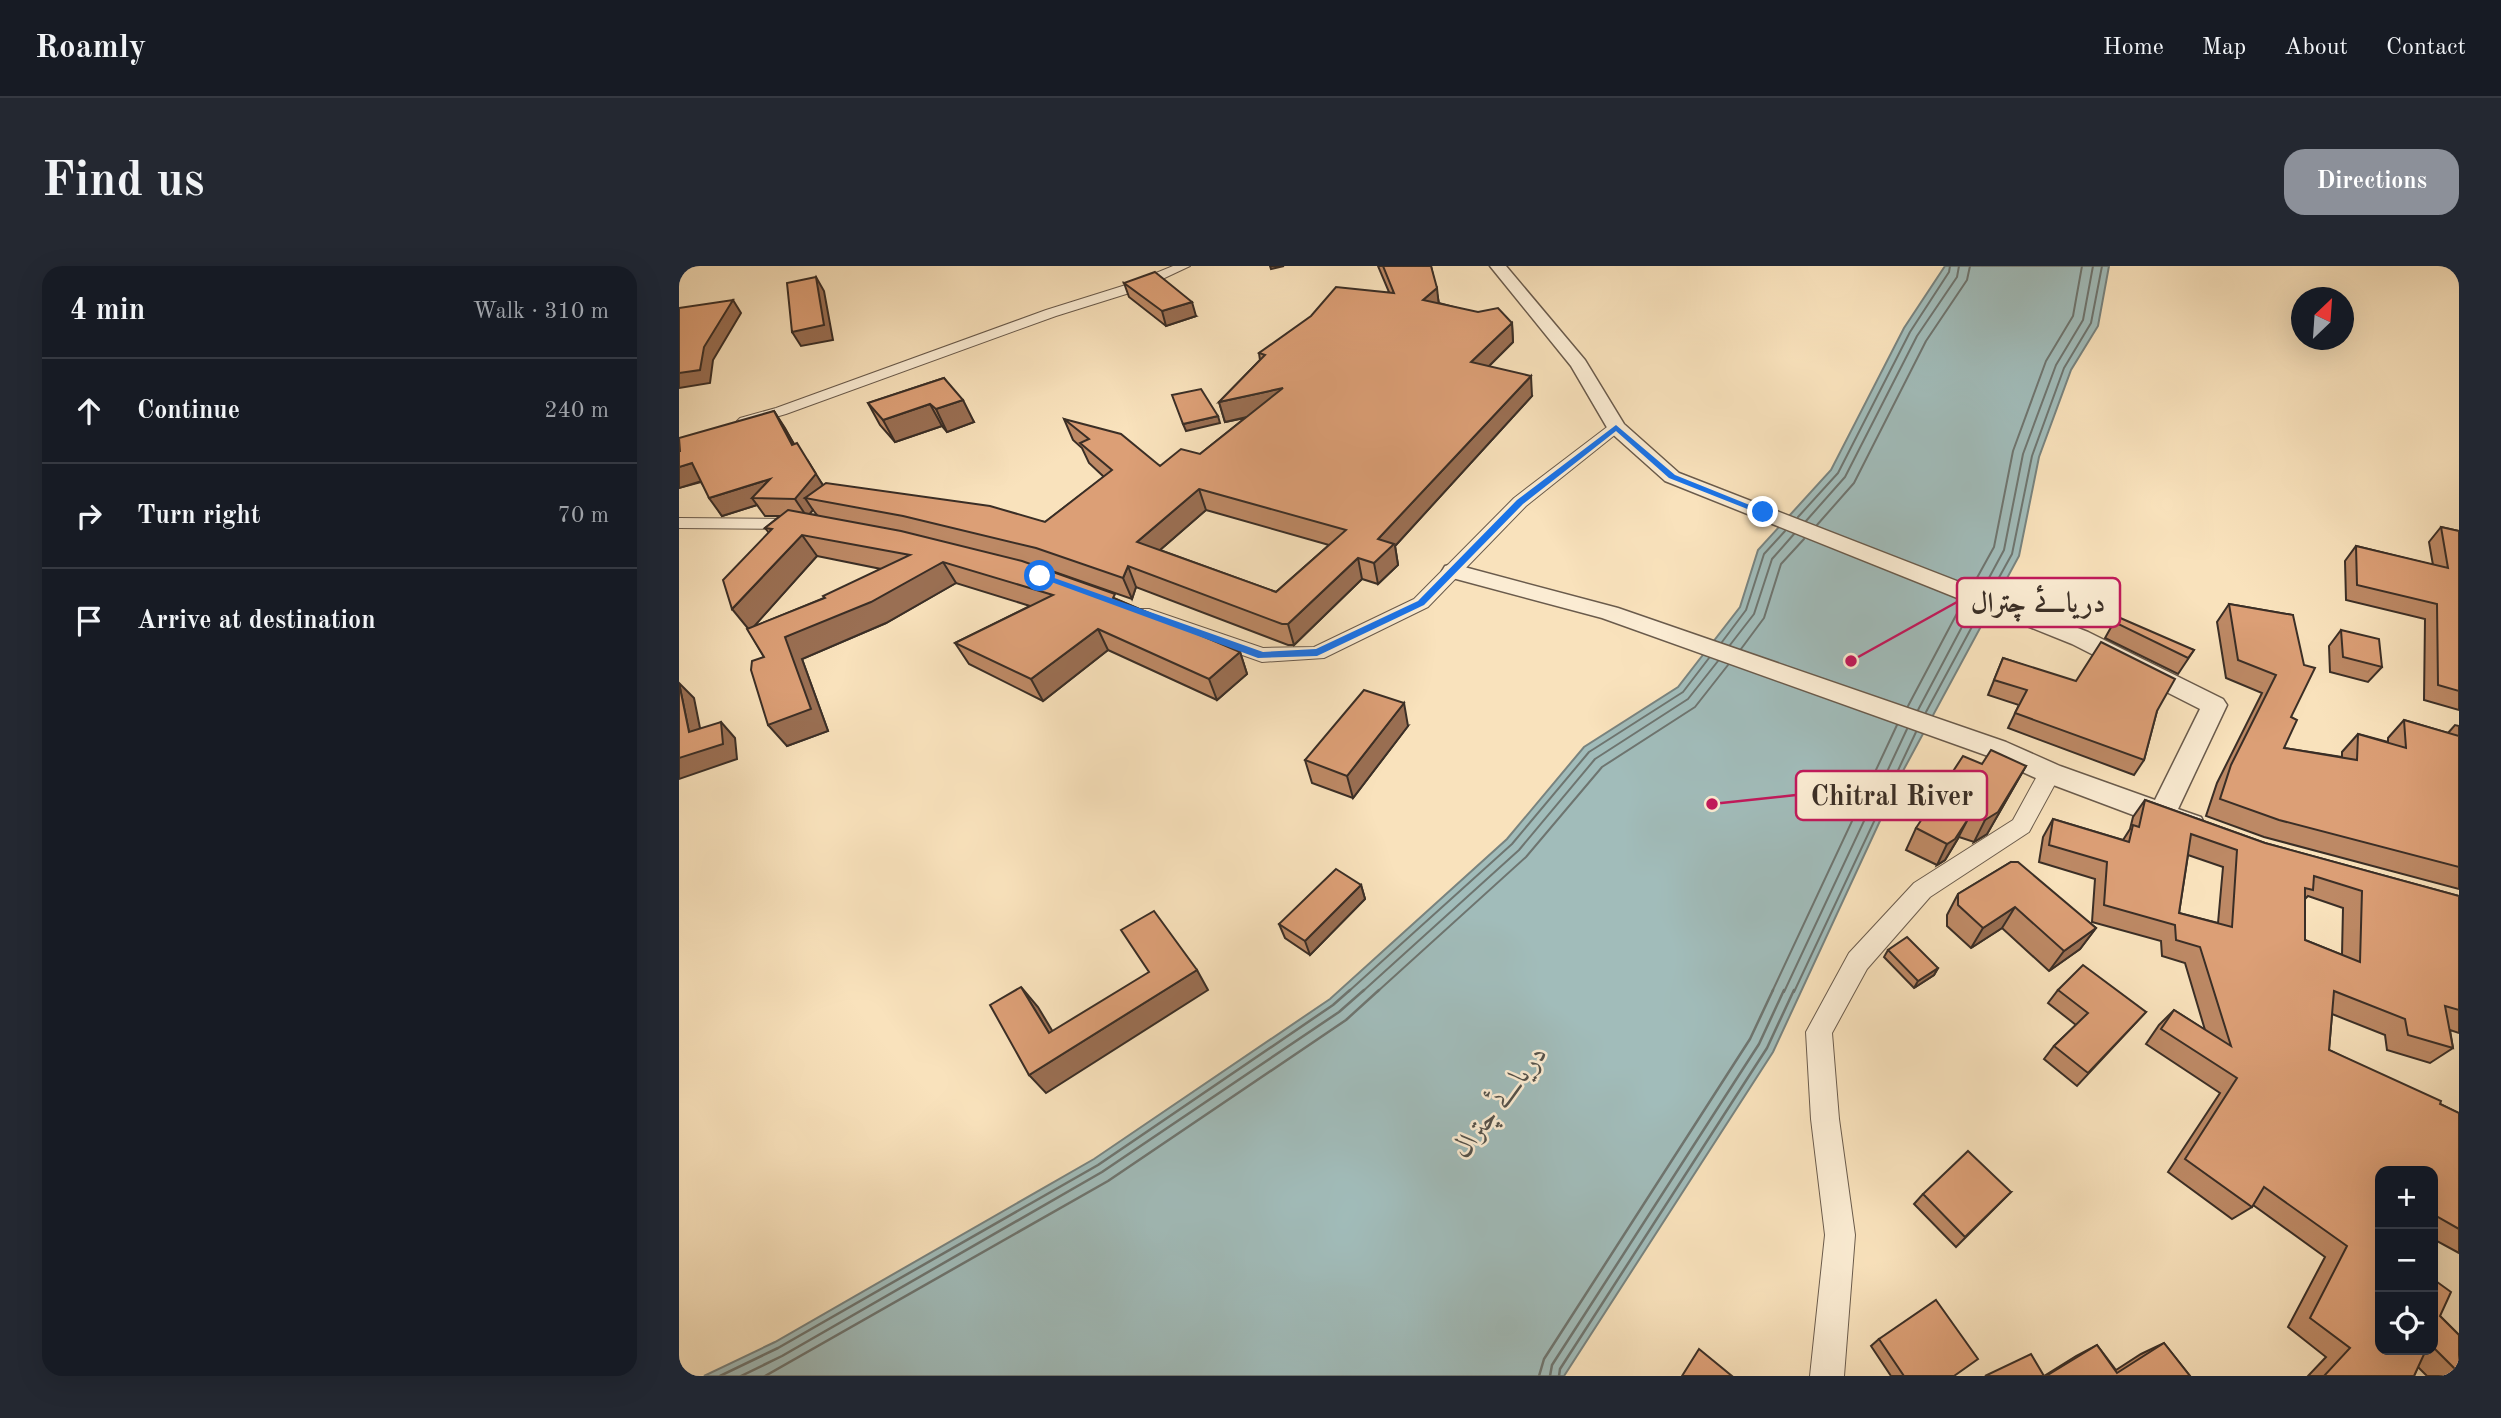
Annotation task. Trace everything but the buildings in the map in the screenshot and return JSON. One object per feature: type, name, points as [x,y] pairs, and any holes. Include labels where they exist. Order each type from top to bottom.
[{"type":"street","points":[[730,425],[781,411],[1051,313],[1134,287],[1184,266]]},
{"type":"street","points":[[1498,266],[1579,364],[1616,427],[1672,477],[2080,638],[2214,705],[2162,814]]},
{"type":"street","points":[[1131,609],[1262,655],[1317,653],[1421,603],[1520,502],[1616,427]]},
{"type":"street","points":[[679,523],[816,526]]},
{"type":"street","points":[[1453,571],[1609,613],[1997,749],[2050,772],[2211,832]]},
{"type":"street","points":[[1827,1376],[1840,1235],[1825,1119],[1819,1032],[1858,961],[1922,890],[2021,826],[2050,772]]},
{"type":"water","points":[[1945,266],[2109,266],[2098,326],[2071,370],[2039,457],[2019,556],[1904,769],[1773,1052],[1564,1376],[704,1376],[775,1342],[1094,1159],[1330,999],[1507,839],[1584,747],[1678,687],[1740,607],[1758,550],[1831,470],[1904,328]]},
{"type":"place","name":"دریائے چترال","points":[[1851,661]]},
{"type":"place","name":"Chitral River","points":[[1712,804]]},
{"type":"route","points":[[1040,576],[1262,655],[1317,653],[1421,603],[1520,502],[1616,427],[1672,477],[1763,512]]}]
